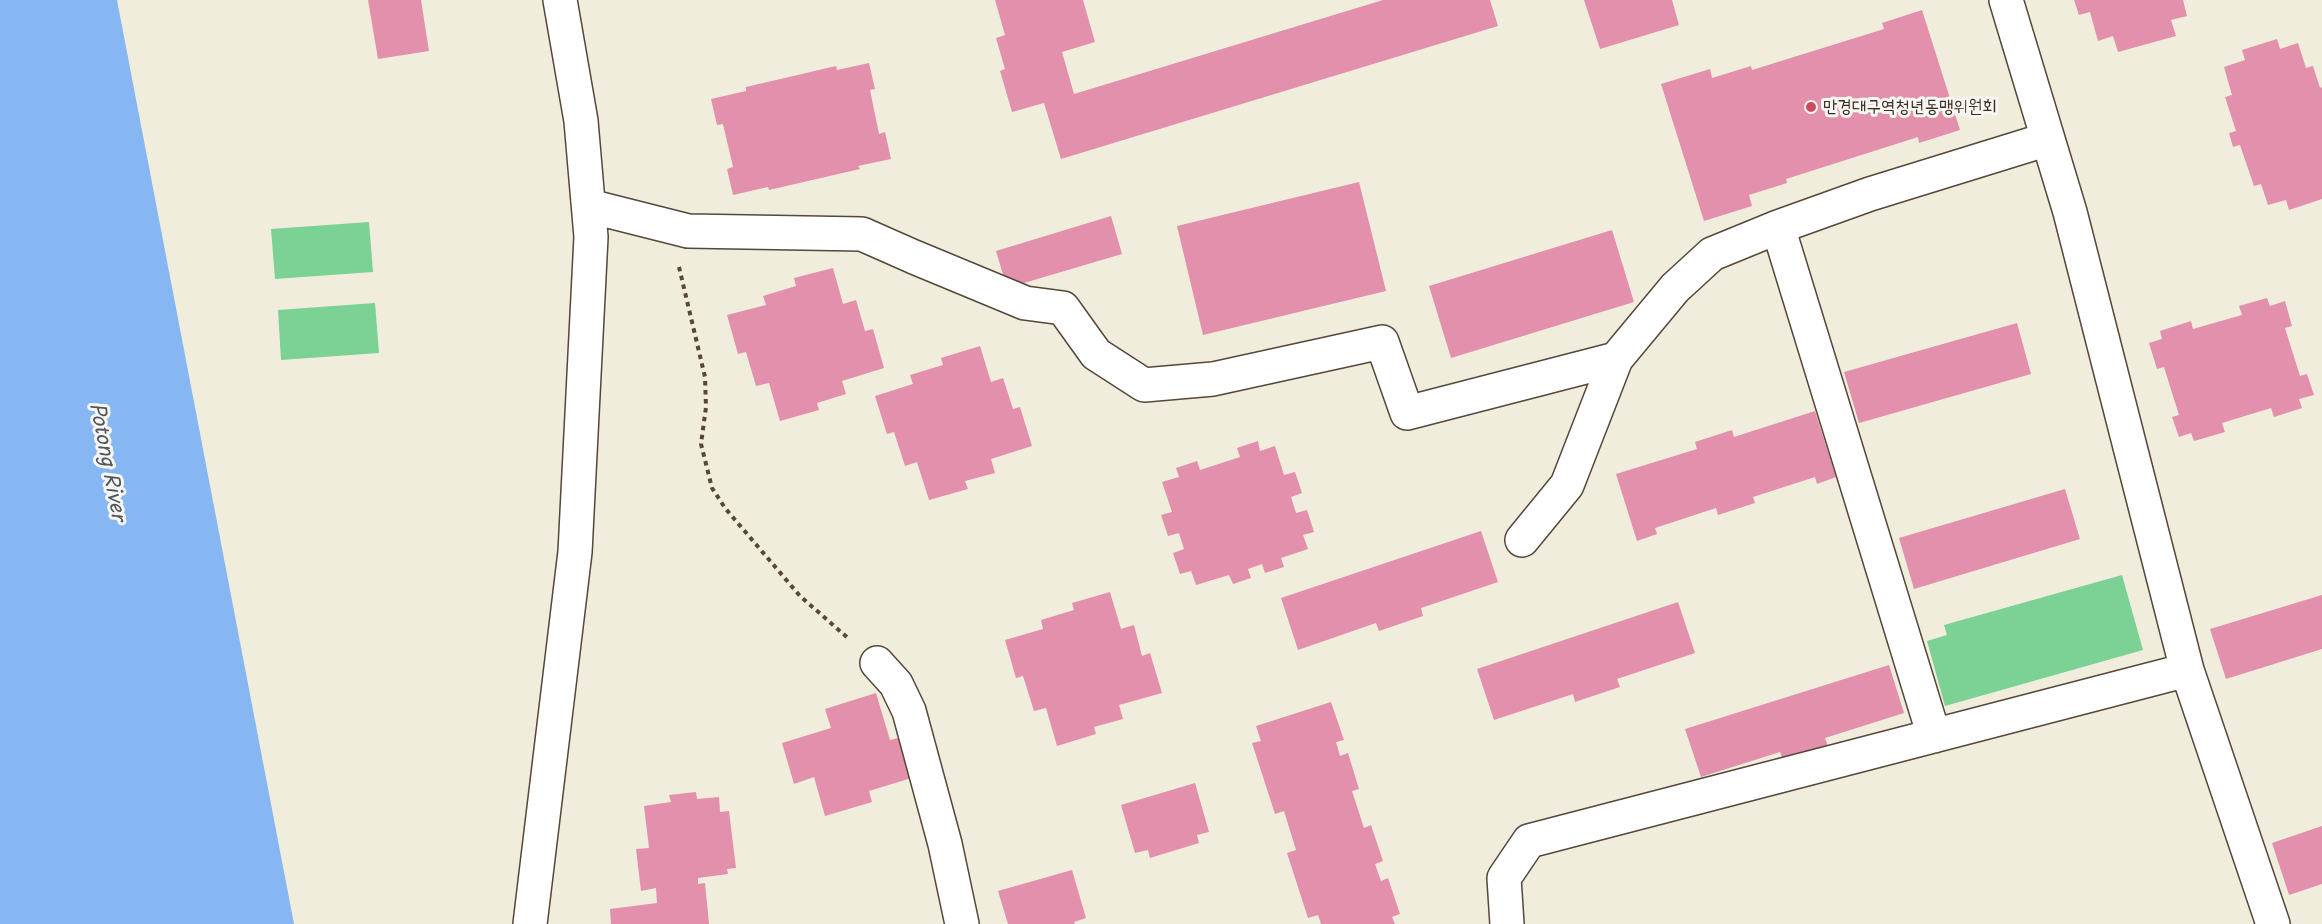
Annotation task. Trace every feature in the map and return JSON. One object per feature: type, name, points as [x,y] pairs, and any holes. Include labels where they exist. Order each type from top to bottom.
[{"type":"street","points":[[530,924],[575,552],[591,237],[581,121],[560,0]]},
{"type":"street","points":[[2006,0],[2073,224],[2187,670],[2272,924]]},
{"type":"street","points":[[1522,540],[1567,485],[1616,359],[1675,288],[1712,254],[1778,226],[1870,194],[2048,139]]},
{"type":"street","points":[[589,206],[688,231],[862,234],[1025,303],[1063,308],[1096,354],[1144,385],[1213,379],[1382,342],[1407,413],[1616,359]]},
{"type":"street","points":[[1778,226],[1934,736]]},
{"type":"street","points":[[877,663],[896,684],[909,711],[945,844],[962,924]]},
{"type":"street","points":[[1507,924],[1504,878],[1529,841],[2187,670]]},
{"type":"path","points":[[670,227],[705,377],[706,407],[701,444],[712,488],[724,508],[800,596],[877,663]]},
{"type":"green space","points":[[369,222],[373,272],[275,279],[271,229]]},
{"type":"green space","points":[[375,303],[379,353],[281,360],[278,310]]},
{"type":"green space","points":[[2122,575],[2143,650],[1945,706],[1927,641],[1947,635],[1944,625]]},
{"type":"water","name":"Potong River","points":[[0,0],[117,0],[294,924],[0,924]]},
{"type":"building","points":[[368,0],[421,0],[429,51],[378,59]]},
{"type":"building","points":[[995,0],[1083,0],[1095,42],[1062,52],[1074,94],[1383,0],[1490,0],[1498,26],[1061,159],[1044,103],[1012,112],[1000,71],[1005,69],[996,38],[1005,35]]},
{"type":"building","points":[[1584,0],[1672,0],[1679,25],[1600,49]]},
{"type":"building","points":[[2074,0],[2183,0],[2187,16],[2171,20],[2176,36],[2118,52],[2113,36],[2098,41],[2090,12],[2079,15]]},
{"type":"building","name":"만경대구역청년동맹위원회","points":[[1922,10],[1960,130],[1919,143],[1918,137],[1786,179],[1787,183],[1749,195],[1752,206],[1704,221],[1661,84],[1710,69],[1712,78],[1751,66],[1752,70],[1884,29],[1882,23]]},
{"type":"building","points":[[2277,39],[2280,49],[2298,43],[2306,68],[2313,66],[2320,88],[2322,87],[2322,199],[2289,210],[2286,200],[2268,205],[2261,184],[2254,186],[2240,145],[2233,147],[2229,133],[2236,131],[2225,97],[2232,95],[2224,67],[2245,60],[2242,50]]},
{"type":"building","points":[[869,63],[875,89],[870,90],[879,134],[885,132],[891,159],[858,166],[860,169],[769,190],[768,187],[733,195],[727,169],[733,167],[723,124],[717,125],[711,99],[746,91],[746,87],[836,66],[837,70]]},
{"type":"building","points":[[1359,182],[1386,291],[1203,335],[1177,226]]},
{"type":"building","points":[[1111,216],[1122,254],[1007,288],[996,251]]},
{"type":"building","points":[[1612,230],[1634,302],[1451,358],[1429,286]]},
{"type":"building","points":[[833,268],[843,304],[856,300],[865,331],[873,329],[884,368],[842,381],[846,394],[817,403],[819,410],[780,421],[769,383],[756,386],[746,352],[738,354],[727,315],[766,305],[763,296],[796,286],[794,278]]},
{"type":"building","points":[[2267,298],[2270,306],[2285,301],[2292,326],[2285,328],[2300,376],[2307,374],[2314,395],[2299,399],[2302,408],[2274,417],[2271,408],[2222,423],[2225,432],[2194,441],[2191,433],[2179,437],[2172,417],[2179,415],[2164,367],[2157,369],[2149,343],[2162,339],[2160,331],[2191,321],[2193,329],[2242,315],[2239,306]]},
{"type":"building","points":[[2017,323],[2031,374],[1859,423],[1844,372]]},
{"type":"building","points":[[980,346],[991,382],[1003,378],[1013,409],[1020,407],[1032,446],[991,459],[995,473],[965,481],[968,489],[929,500],[917,462],[905,466],[894,432],[887,434],[875,396],[913,384],[910,375],[943,365],[941,358]]},
{"type":"building","points":[[1815,411],[1836,477],[1817,484],[1815,477],[1753,497],[1755,503],[1718,515],[1716,508],[1655,528],[1657,534],[1637,541],[1616,474],[1697,449],[1695,442],[1732,430],[1734,437]]},
{"type":"building","points":[[1258,441],[1260,451],[1275,446],[1284,475],[1295,472],[1302,493],[1291,497],[1296,513],[1307,510],[1314,532],[1303,535],[1308,549],[1281,558],[1284,567],[1265,573],[1262,564],[1248,569],[1251,578],[1233,584],[1229,575],[1196,585],[1191,571],[1180,574],[1173,553],[1184,549],[1179,533],[1168,536],[1161,515],[1172,512],[1162,482],[1179,477],[1176,468],[1197,461],[1200,470],[1240,457],[1237,448]]},
{"type":"building","points":[[2065,489],[2080,539],[1914,589],[1899,538]]},
{"type":"building","points":[[1481,531],[1498,582],[1421,608],[1423,616],[1379,631],[1376,623],[1298,650],[1281,598]]},
{"type":"building","points":[[1110,592],[1121,629],[1134,625],[1142,656],[1150,653],[1162,693],[1119,705],[1123,719],[1094,727],[1096,734],[1057,746],[1046,708],[1034,711],[1023,676],[1016,678],[1005,640],[1043,629],[1041,620],[1074,610],[1072,603]]},
{"type":"building","points":[[2322,595],[2322,649],[2226,679],[2210,629]]},
{"type":"building","points":[[1678,602],[1695,653],[1617,679],[1620,687],[1575,702],[1573,694],[1494,720],[1477,669]]},
{"type":"building","points":[[1889,665],[1904,713],[1825,738],[1828,746],[1783,760],[1780,752],[1701,777],[1685,729]]},
{"type":"building","points":[[876,693],[890,740],[906,736],[918,776],[869,791],[872,802],[825,816],[814,777],[794,784],[782,743],[831,728],[825,709]]},
{"type":"building","points":[[1331,702],[1344,740],[1336,742],[1340,756],[1348,753],[1359,789],[1352,791],[1364,828],[1371,825],[1383,861],[1375,864],[1381,881],[1388,878],[1400,914],[1392,917],[1395,924],[1321,924],[1318,915],[1308,918],[1287,853],[1296,850],[1284,811],[1275,814],[1252,743],[1261,741],[1256,726]]},
{"type":"building","points":[[1195,783],[1209,832],[1197,835],[1199,843],[1150,858],[1148,850],[1135,853],[1121,805]]},
{"type":"building","points":[[696,792],[697,799],[719,797],[720,812],[729,811],[736,868],[727,869],[728,874],[698,878],[698,884],[705,883],[709,924],[611,924],[610,909],[657,903],[656,888],[641,891],[636,849],[649,848],[644,806],[671,802],[669,795]]},
{"type":"building","points":[[2322,826],[2322,884],[2289,895],[2272,843]]},
{"type":"building","points":[[1072,870],[1086,918],[1074,922],[1075,924],[1008,924],[998,891]]},
{"type":"place","name":"만경대구역청년동맹위원회","points":[[1811,107]]}]
